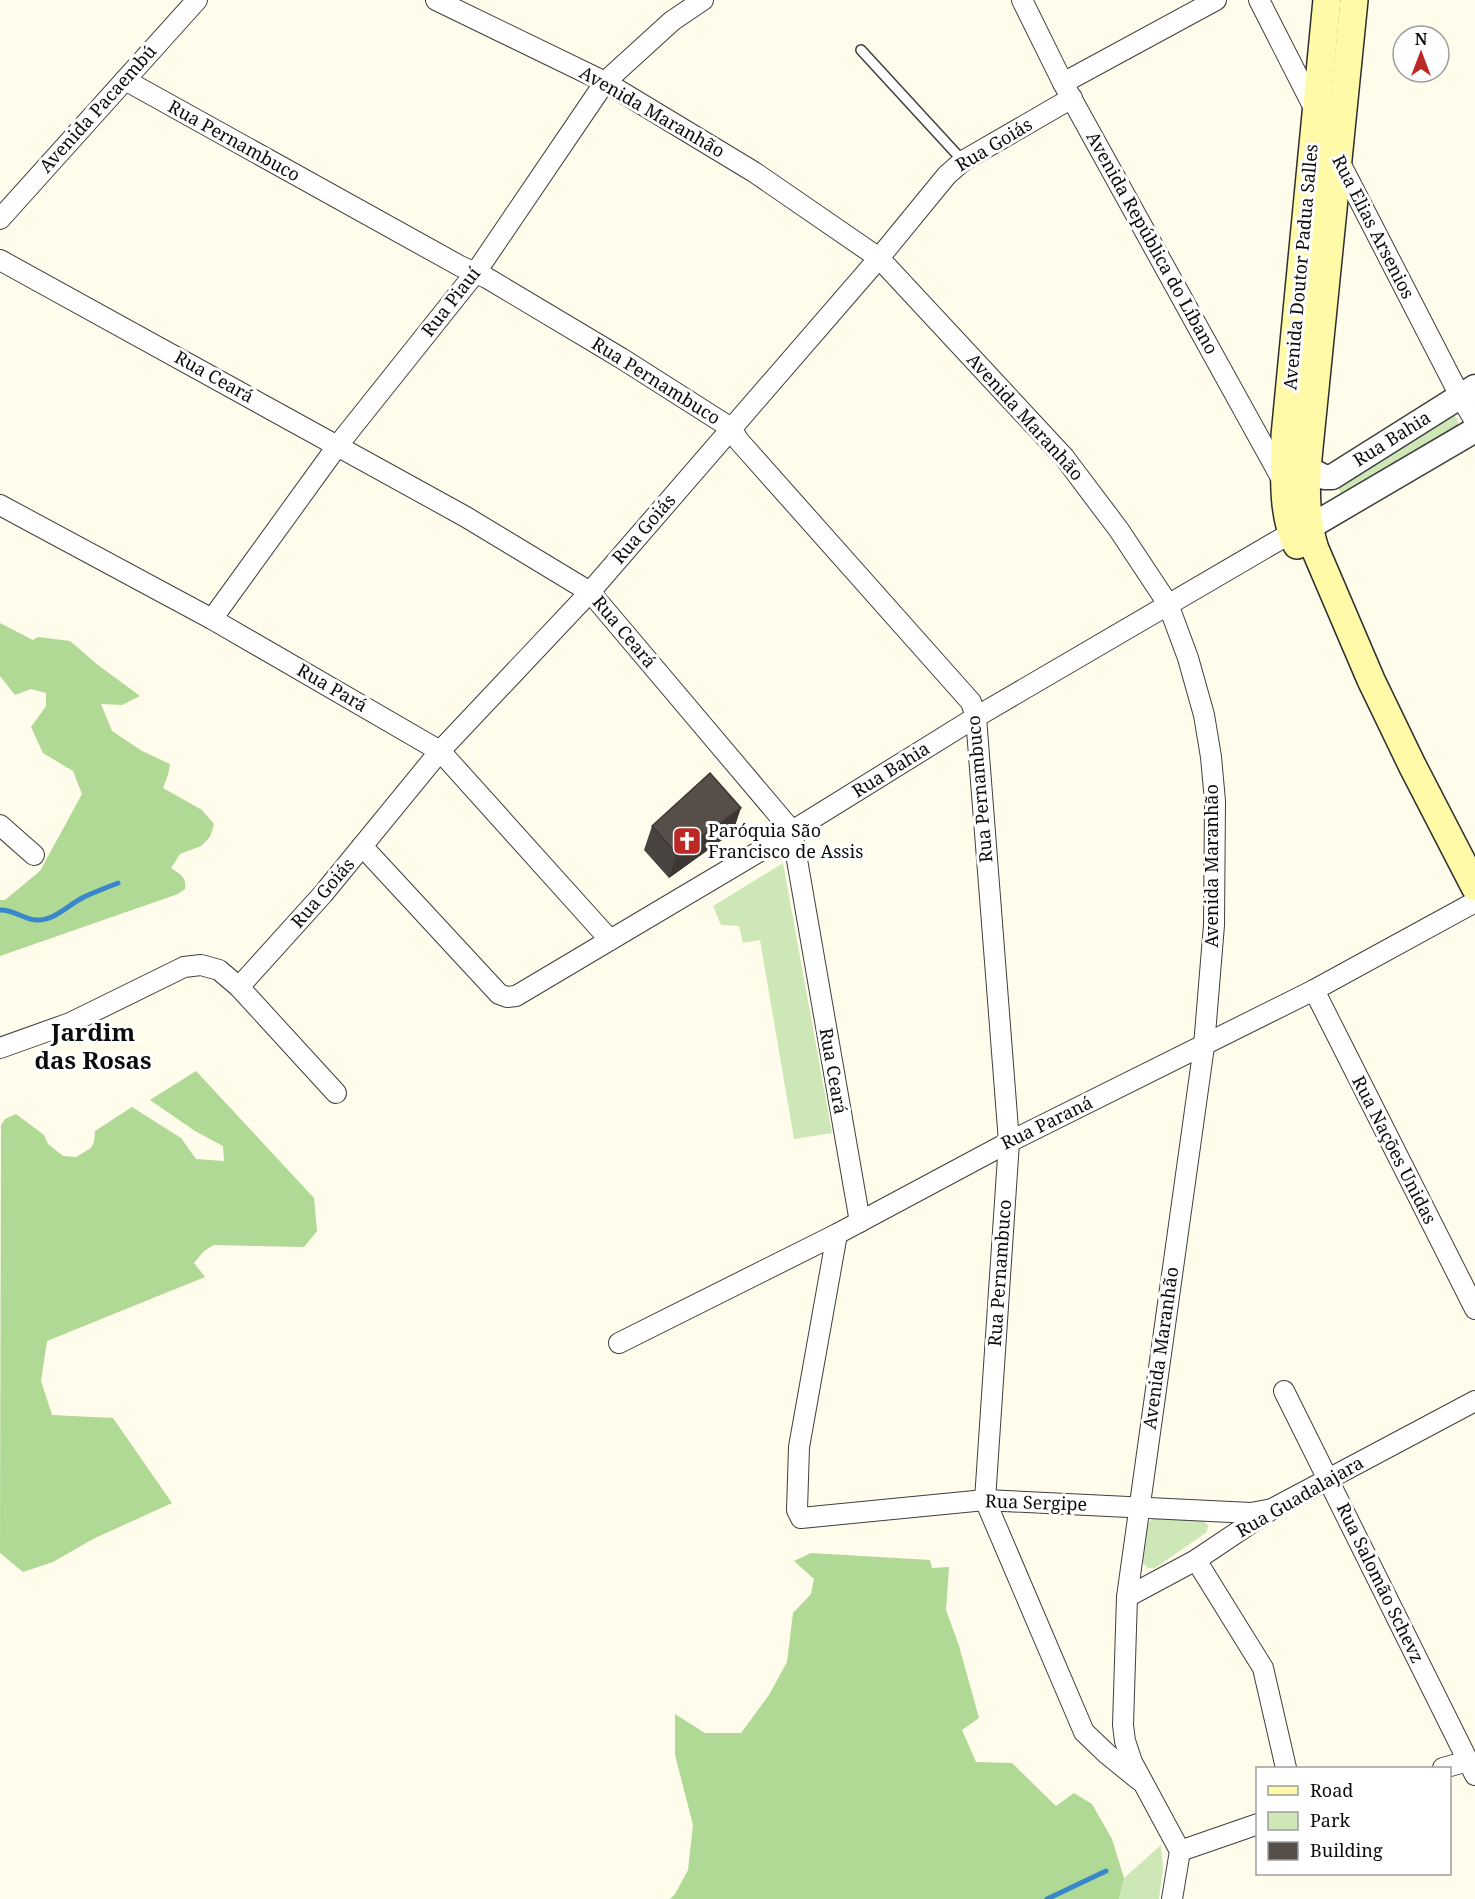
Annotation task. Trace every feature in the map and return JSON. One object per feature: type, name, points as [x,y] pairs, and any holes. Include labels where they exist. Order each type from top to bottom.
[{"type":"main road","name":"Avenida Doutor Padua Salles","points":[[1300,531],[1286,485],[1285,436],[1327,0]]},
{"type":"main road","name":"Avenida Doutor Padua Salles","points":[[1300,531],[1306,495],[1320,472],[1320,319],[1339,159],[1354,0]]},
{"type":"main road","points":[[1300,531],[1315,549],[1371,680],[1475,887]]},
{"type":"street","name":"Avenida Pacaembú","points":[[0,219],[196,0]]},
{"type":"street","name":"Avenida Maranhão","points":[[436,0],[605,82],[754,172],[879,258],[1064,457],[1119,530],[1168,604],[1188,658],[1204,715],[1215,801],[1214,925],[1204,1046],[1127,1597],[1123,1725],[1128,1751],[1142,1783],[1180,1851]]},
{"type":"street","name":"Rua Piauí","points":[[212,619],[338,445],[476,272],[605,82],[672,21],[703,0]]},
{"type":"street","name":"Avenida República do Líbano","points":[[1022,0],[1068,91],[1286,485]]},
{"type":"street","name":"Rua Goiás","points":[[239,987],[323,894],[440,751],[591,592],[879,258],[947,175],[963,161],[1068,91],[1216,0]]},
{"type":"street","name":"Rua Elias Arsenios","points":[[1259,0],[1315,108],[1324,134],[1468,392],[1475,420]]},
{"type":"street","name":"Rua Pernambuco","points":[[125,80],[460,266],[476,272],[621,358],[731,428],[739,441],[971,702],[976,717],[1009,1142],[985,1500],[1084,1732],[1142,1783]]},
{"type":"street","name":"Rua Ceará","points":[[0,260],[466,516],[591,592],[792,831],[860,1222]]},
{"type":"street","name":"Rua Bahia","points":[[1320,472],[1468,392]]},
{"type":"street","name":"Rua Bahia","points":[[362,846],[499,994],[507,997],[516,996],[792,831],[976,717],[1168,604],[1347,505],[1475,430]]},
{"type":"street","points":[[1320,472],[1336,502],[1347,505]]},
{"type":"street","name":"Rua Pará","points":[[0,505],[212,619],[440,751],[610,940]]},
{"type":"street","points":[[0,825],[34,855]]},
{"type":"street","name":"Rua Paraná","points":[[619,1343],[837,1234],[1009,1142],[1314,990],[1475,902]]},
{"type":"street","points":[[0,1048],[70,1023],[184,966],[201,965],[219,970],[239,987],[336,1093]]},
{"type":"street","name":"Rua Nações Unidas","points":[[1314,990],[1475,1309]]},
{"type":"street","name":"Rua Sergipe","points":[[837,1234],[799,1447],[797,1510],[801,1518],[985,1500],[1251,1513],[1272,1509]]},
{"type":"street","name":"Rua Salomão Schevz","points":[[1284,1391],[1472,1768]]},
{"type":"street","name":"Rua Guadalajara","points":[[1127,1597],[1196,1560],[1272,1509],[1475,1401]]},
{"type":"street","points":[[1196,1560],[1263,1668],[1286,1767]]},
{"type":"street","points":[[1451,1768],[1472,1768]]},
{"type":"street","points":[[1172,1899],[1180,1851],[1256,1824]]},
{"type":"lane","points":[[861,50],[963,161]]},
{"type":"green space","points":[[1453,414],[1458,422],[1457,433],[1347,497],[1341,494],[1337,485]]},
{"type":"green space","points":[[0,623],[33,640],[38,637],[70,641],[140,696],[122,705],[101,704],[112,731],[142,751],[170,764],[163,788],[202,810],[214,824],[210,837],[201,846],[180,854],[171,868],[182,876],[185,882],[185,889],[178,894],[0,956],[0,900],[5,900],[40,871],[82,794],[73,771],[43,753],[31,727],[46,706],[46,693],[31,689],[15,695],[0,676]]},
{"type":"green space","points":[[783,863],[832,1133],[794,1139],[760,940],[743,943],[739,926],[721,925],[713,906]]},
{"type":"green space","points":[[196,1071],[314,1198],[317,1231],[304,1247],[214,1245],[204,1251],[194,1263],[205,1277],[47,1341],[41,1381],[52,1415],[113,1418],[172,1503],[93,1539],[53,1562],[23,1572],[0,1553],[1,1125],[5,1119],[16,1114],[44,1135],[48,1144],[63,1156],[76,1157],[91,1148],[95,1131],[132,1107],[181,1138],[196,1159],[224,1161],[223,1146],[195,1131],[150,1100]]},
{"type":"green space","points":[[1156,1517],[1202,1520],[1208,1525],[1207,1532],[1155,1568],[1149,1568],[1143,1562],[1145,1536],[1148,1525]]},
{"type":"green space","points":[[811,1553],[930,1560],[932,1568],[949,1567],[946,1610],[959,1646],[979,1718],[962,1730],[976,1762],[1012,1763],[1056,1806],[1074,1793],[1092,1804],[1112,1839],[1124,1878],[1119,1899],[670,1899],[688,1870],[693,1825],[675,1755],[675,1714],[705,1733],[741,1733],[769,1695],[787,1662],[793,1613],[811,1594],[814,1579],[794,1561]]},
{"type":"green space","points":[[1161,1845],[1163,1868],[1159,1899],[1119,1899],[1124,1878]]},
{"type":"building","points":[[710,773],[741,808],[677,854],[652,826]]},
{"type":"waterway","points":[[0,910],[43,920],[55,916],[82,898],[118,883]]},
{"type":"waterway","points":[[1047,1899],[1106,1871]]},
{"type":"place","name":"Paróquia São Francisco de Assis","points":[[687,841]]},
{"type":"district","name":"Jardim das Rosas","points":[[93,1047]]}]
